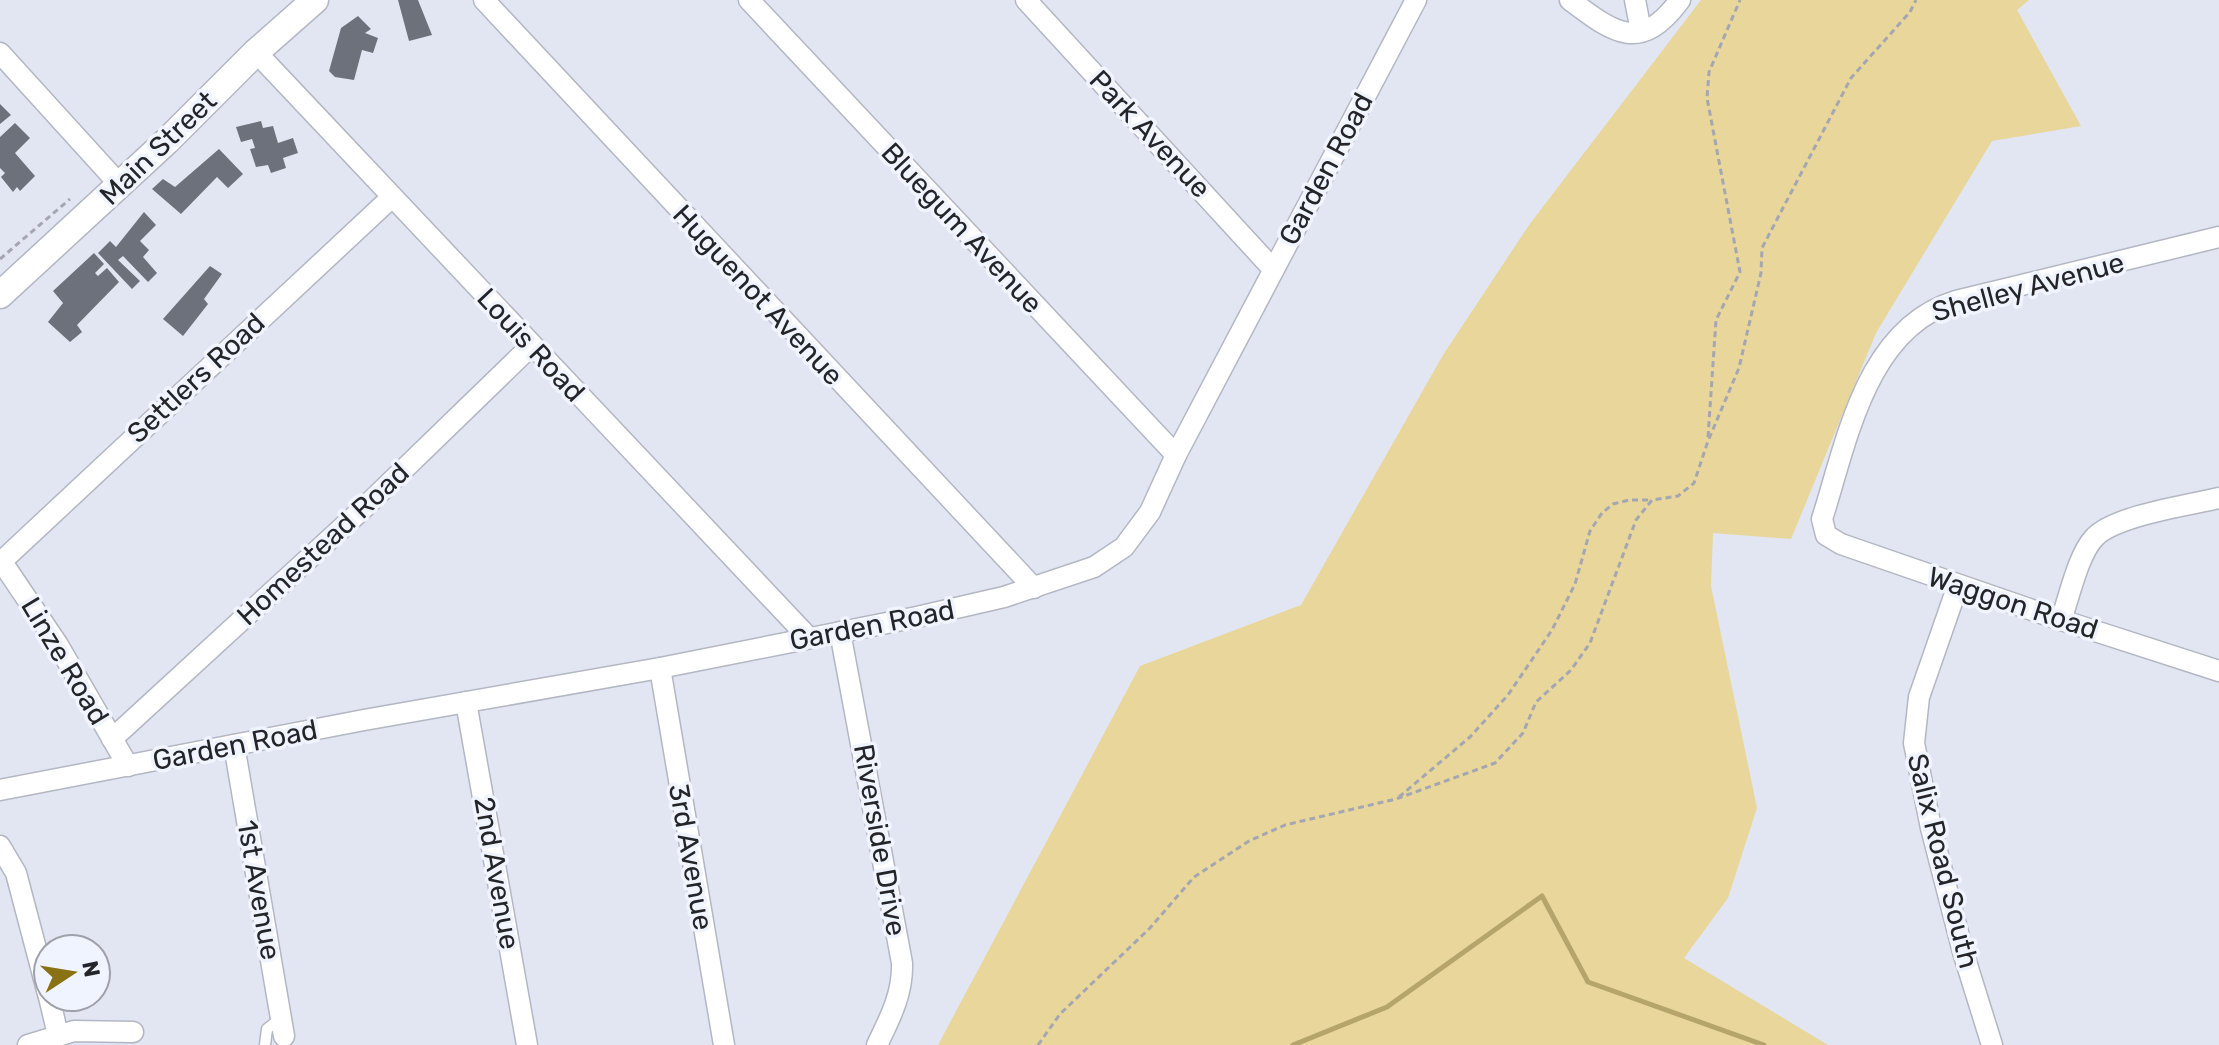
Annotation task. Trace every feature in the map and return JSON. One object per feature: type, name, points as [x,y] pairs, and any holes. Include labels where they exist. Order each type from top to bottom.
[{"type":"street","name":"Main Street","points":[[0,295],[315,0]]},
{"type":"street","name":"Huguenot Avenue","points":[[484,0],[1034,588]]},
{"type":"street","name":"Bluegum Avenue","points":[[749,0],[1176,455]]},
{"type":"street","name":"Park Avenue","points":[[1026,0],[1273,269]]},
{"type":"street","name":"Garden Road","points":[[0,790],[660,668],[969,606],[1094,567],[1124,547],[1150,512],[1176,455],[1416,0]]},
{"type":"street","points":[[1570,0],[1605,27],[1626,33],[1641,31],[1665,19],[1680,0]]},
{"type":"street","points":[[1635,0],[1641,31]]},
{"type":"street","name":"Louis Road","points":[[256,52],[808,637]]},
{"type":"street","points":[[0,53],[120,185]]},
{"type":"street","name":"Settlers Road","points":[[1,560],[392,197]]},
{"type":"street","name":"Shelley Avenue","points":[[1822,519],[1858,405],[1870,380],[1906,327],[1923,314],[1956,301],[2219,237]]},
{"type":"street","name":"Homestead Road","points":[[112,739],[367,505],[531,346]]},
{"type":"street","points":[[2061,620],[2086,550],[2101,531],[2120,522],[2219,498]]},
{"type":"street","name":"Waggon Road","points":[[1822,519],[1823,529],[1832,540],[2219,671]]},
{"type":"street","name":"Linze Road","points":[[1,560],[58,645],[128,766]]},
{"type":"street","name":"Salix Road South","points":[[1958,585],[1919,697],[1914,743],[1931,828],[1963,952],[1992,1045]]},
{"type":"street","name":"Riverside Drive","points":[[840,632],[902,963],[903,976],[897,1002],[877,1045]]},
{"type":"street","name":"3rd Avenue","points":[[660,668],[724,1045]]},
{"type":"street","name":"2nd Avenue","points":[[466,702],[527,1045]]},
{"type":"street","name":"1st Avenue","points":[[234,745],[283,1027]]},
{"type":"street","points":[[0,846],[16,873],[32,934]]},
{"type":"street","points":[[52,1013],[58,1035]]},
{"type":"street","points":[[28,1045],[88,1029],[133,1032]]},
{"type":"lane","points":[[265,1045],[267,1029],[283,1027]]},
{"type":"path","points":[[1708,441],[1716,320],[1740,272],[1707,98],[1709,72],[1740,0]]},
{"type":"path","points":[[1396,799],[1470,737],[1508,695],[1552,630],[1575,584],[1590,531],[1602,513],[1613,504],[1629,500],[1678,496],[1694,483],[1739,368],[1761,273],[1762,248],[1851,78],[1910,12],[1916,0]]},
{"type":"path","points":[[1038,1045],[1060,1014],[1150,928],[1194,877],[1249,841],[1285,825],[1396,799],[1495,763],[1523,733],[1536,702],[1571,670],[1590,643],[1636,520],[1652,500]]},
{"type":"shaded area","points":[[1701,0],[2029,0],[2017,10],[2081,126],[1992,141],[1876,333],[1791,539],[1713,533],[1711,586],[1757,808],[1728,898],[1684,958],[1828,1045],[938,1045],[1140,666],[1301,605],[1443,355],[1529,225]]},
{"type":"building","points":[[398,0],[418,0],[432,35],[409,41]]},
{"type":"building","points":[[358,16],[371,29],[365,33],[378,38],[373,53],[362,50],[354,80],[335,77],[329,71],[341,28]]},
{"type":"building","points":[[0,104],[11,115],[0,124]]},
{"type":"building","points":[[261,121],[263,128],[273,126],[278,143],[293,138],[298,153],[283,158],[286,168],[271,173],[268,165],[256,167],[250,149],[255,148],[252,139],[241,142],[236,127]]},
{"type":"building","points":[[15,123],[30,138],[15,153],[35,176],[20,191],[17,187],[13,192],[1,177],[5,173],[0,168],[0,137]]},
{"type":"building","points":[[219,149],[243,174],[228,188],[217,177],[181,214],[152,189],[163,179],[175,187]]},
{"type":"building","points":[[144,212],[156,225],[140,241],[149,250],[143,257],[157,273],[148,282],[123,256],[118,260],[140,281],[132,289],[98,253],[110,241],[116,247]]},
{"type":"building","points":[[94,253],[104,264],[95,273],[98,276],[107,268],[119,282],[77,325],[82,332],[70,342],[48,322],[63,303],[53,291]]},
{"type":"building","points":[[210,266],[222,274],[204,299],[208,304],[183,336],[163,319]]},
{"type":"waterway","points":[[1293,1045],[1387,1007],[1542,896],[1588,982],[1764,1045]]}]
